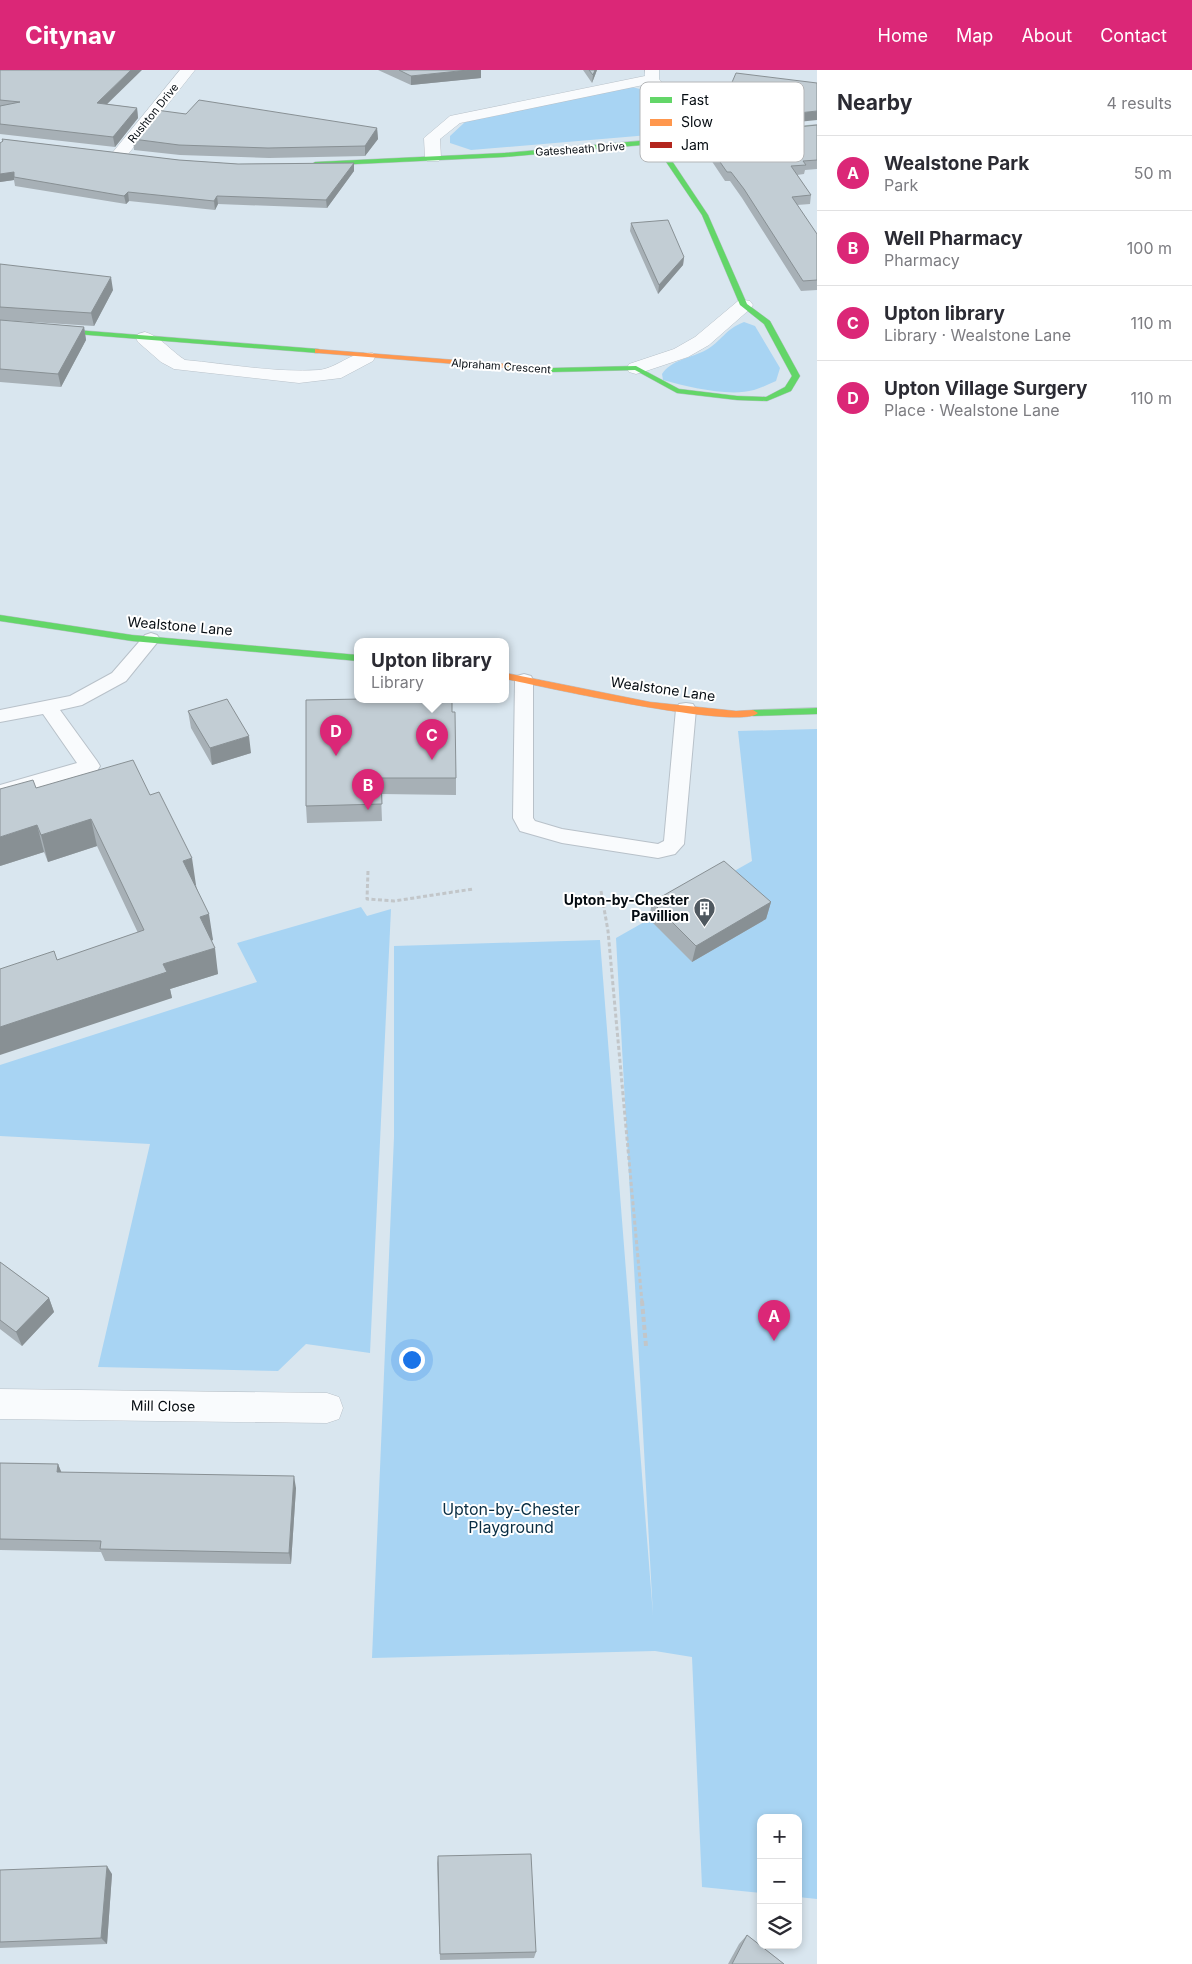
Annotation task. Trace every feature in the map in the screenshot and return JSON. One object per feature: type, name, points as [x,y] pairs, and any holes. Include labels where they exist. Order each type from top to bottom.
[{"type":"street","name":"Rushton Drive","points":[[114,154],[188,70]]},
{"type":"street","points":[[433,158],[432,138],[455,119],[652,74]]},
{"type":"street","name":"Gatesheath Drive","points":[[804,128],[817,127]]},
{"type":"street","name":"Gatesheath Drive","points":[[307,164],[383,163],[433,158],[640,145]]},
{"type":"street","points":[[114,154],[136,157]]},
{"type":"street","points":[[636,368],[677,391],[737,398],[767,399],[788,389],[796,376],[767,323],[744,305],[705,215],[669,162]]},
{"type":"street","name":"Alpraham Crescent","points":[[0,326],[366,357],[553,370],[636,368],[682,353],[702,341],[744,305]]},
{"type":"street","points":[[145,338],[168,358],[181,364],[299,377],[334,374],[366,357]]},
{"type":"street","name":"Wealstone Lane","points":[[0,618],[151,639],[354,658]]},
{"type":"street","name":"Wealstone Lane","points":[[515,678],[650,705],[686,709],[736,714],[817,711]]},
{"type":"street","name":"Mill Close","points":[[0,1404],[327,1408]]},
{"type":"lane","points":[[0,716],[75,701],[119,677],[151,639]]},
{"type":"lane","points":[[515,678],[523,818],[527,826],[562,836],[658,851],[668,849],[674,844],[686,709]]},
{"type":"lane","points":[[0,792],[90,766],[48,707]]},
{"type":"path","points":[[368,871],[367,899],[394,901],[473,889]]},
{"type":"path","points":[[601,891],[608,931],[646,1346]]},
{"type":"green space","points":[[631,87],[640,90],[640,136],[471,150],[450,143],[450,136],[465,122]]},
{"type":"green space","points":[[744,322],[755,326],[780,368],[776,381],[744,392],[721,392],[663,380],[662,374],[671,365],[706,350],[732,328]]},
{"type":"green space","name":"Upton-by-Chester Playground","points":[[817,729],[817,1899],[802,1897],[802,1814],[757,1814],[757,1893],[702,1887],[692,1657],[655,1651],[372,1658],[394,1137],[394,946],[600,940],[653,1615],[616,938],[752,861],[738,731]]},
{"type":"green space","points":[[361,907],[367,916],[391,909],[370,1353],[306,1344],[278,1371],[98,1367],[150,1144],[0,1136],[0,1065],[257,982],[237,943]]},
{"type":"building","points":[[0,70],[131,70],[97,103],[137,108],[113,137],[0,124],[0,106],[20,102],[0,100]]},
{"type":"building","points":[[399,70],[468,70],[411,76]]},
{"type":"building","points":[[736,73],[817,83],[817,111],[804,112],[804,82],[732,82]]},
{"type":"building","points":[[199,100],[377,128],[365,146],[268,148],[179,145],[133,139],[156,110],[186,114]]},
{"type":"building","points":[[817,125],[817,160],[804,161],[804,126]]},
{"type":"building","points":[[2,139],[179,160],[238,164],[354,163],[326,200],[217,196],[214,201],[128,192],[124,196],[14,177],[14,172],[0,174],[0,143],[3,141]]},
{"type":"building","points":[[720,162],[804,162],[806,165],[791,166],[811,195],[792,197],[817,234],[817,280],[803,281],[744,189],[731,172],[727,172]]},
{"type":"building","points":[[668,220],[684,257],[659,285],[631,223]]},
{"type":"building","points":[[0,264],[111,277],[91,313],[0,307]]},
{"type":"building","points":[[0,320],[84,327],[58,374],[0,369]]},
{"type":"building","points":[[227,699],[249,736],[210,748],[188,711]]},
{"type":"building","points":[[354,699],[354,703],[452,703],[452,712],[455,712],[456,778],[381,778],[382,804],[306,806],[306,700]]},
{"type":"building","points":[[133,760],[150,795],[159,792],[192,858],[183,861],[209,914],[200,917],[215,948],[163,964],[167,972],[0,1027],[0,969],[54,951],[57,960],[144,930],[91,819],[41,835],[37,825],[0,837],[0,789],[33,780],[36,788]]},
{"type":"building","name":"Upton-by-Chester Pavillion","points":[[724,861],[771,902],[696,946],[652,902]]},
{"type":"building","points":[[0,1262],[49,1298],[16,1332],[0,1320]]},
{"type":"building","points":[[0,1463],[58,1464],[57,1472],[294,1476],[289,1553],[100,1549],[101,1541],[0,1539]]},
{"type":"building","points":[[531,1854],[536,1952],[440,1954],[438,1856]]},
{"type":"building","points":[[107,1866],[101,1938],[0,1942],[0,1870]]},
{"type":"building","points":[[747,1935],[757,1943],[757,1949],[765,1949],[784,1964],[732,1964]]},
{"type":"traffic: fast","points":[[804,128],[817,127]]},
{"type":"traffic: fast","points":[[315,164],[504,155],[640,143]]},
{"type":"traffic: fast","points":[[506,366],[553,370],[636,368],[677,391],[737,398],[767,399],[788,389],[796,376],[767,323],[744,305],[705,215],[669,162]]},
{"type":"traffic: fast","points":[[0,326],[318,351]]},
{"type":"traffic: fast","points":[[0,618],[132,638],[354,658]]},
{"type":"traffic: fast","points":[[753,713],[817,711]]},
{"type":"traffic: slow","points":[[318,351],[506,366]]},
{"type":"traffic: slow","points":[[509,677],[650,705],[736,714],[753,713]]},
{"type":"place","name":"Upton Village Surgery","points":[[336,756]]},
{"type":"place","name":"Upton library","points":[[432,760]]},
{"type":"place","name":"Well Pharmacy","points":[[368,810]]},
{"type":"place","name":"Upton-by-Chester Pavillion","points":[[705,927]]},
{"type":"place","name":"Wealstone Park","points":[[774,1341]]}]
